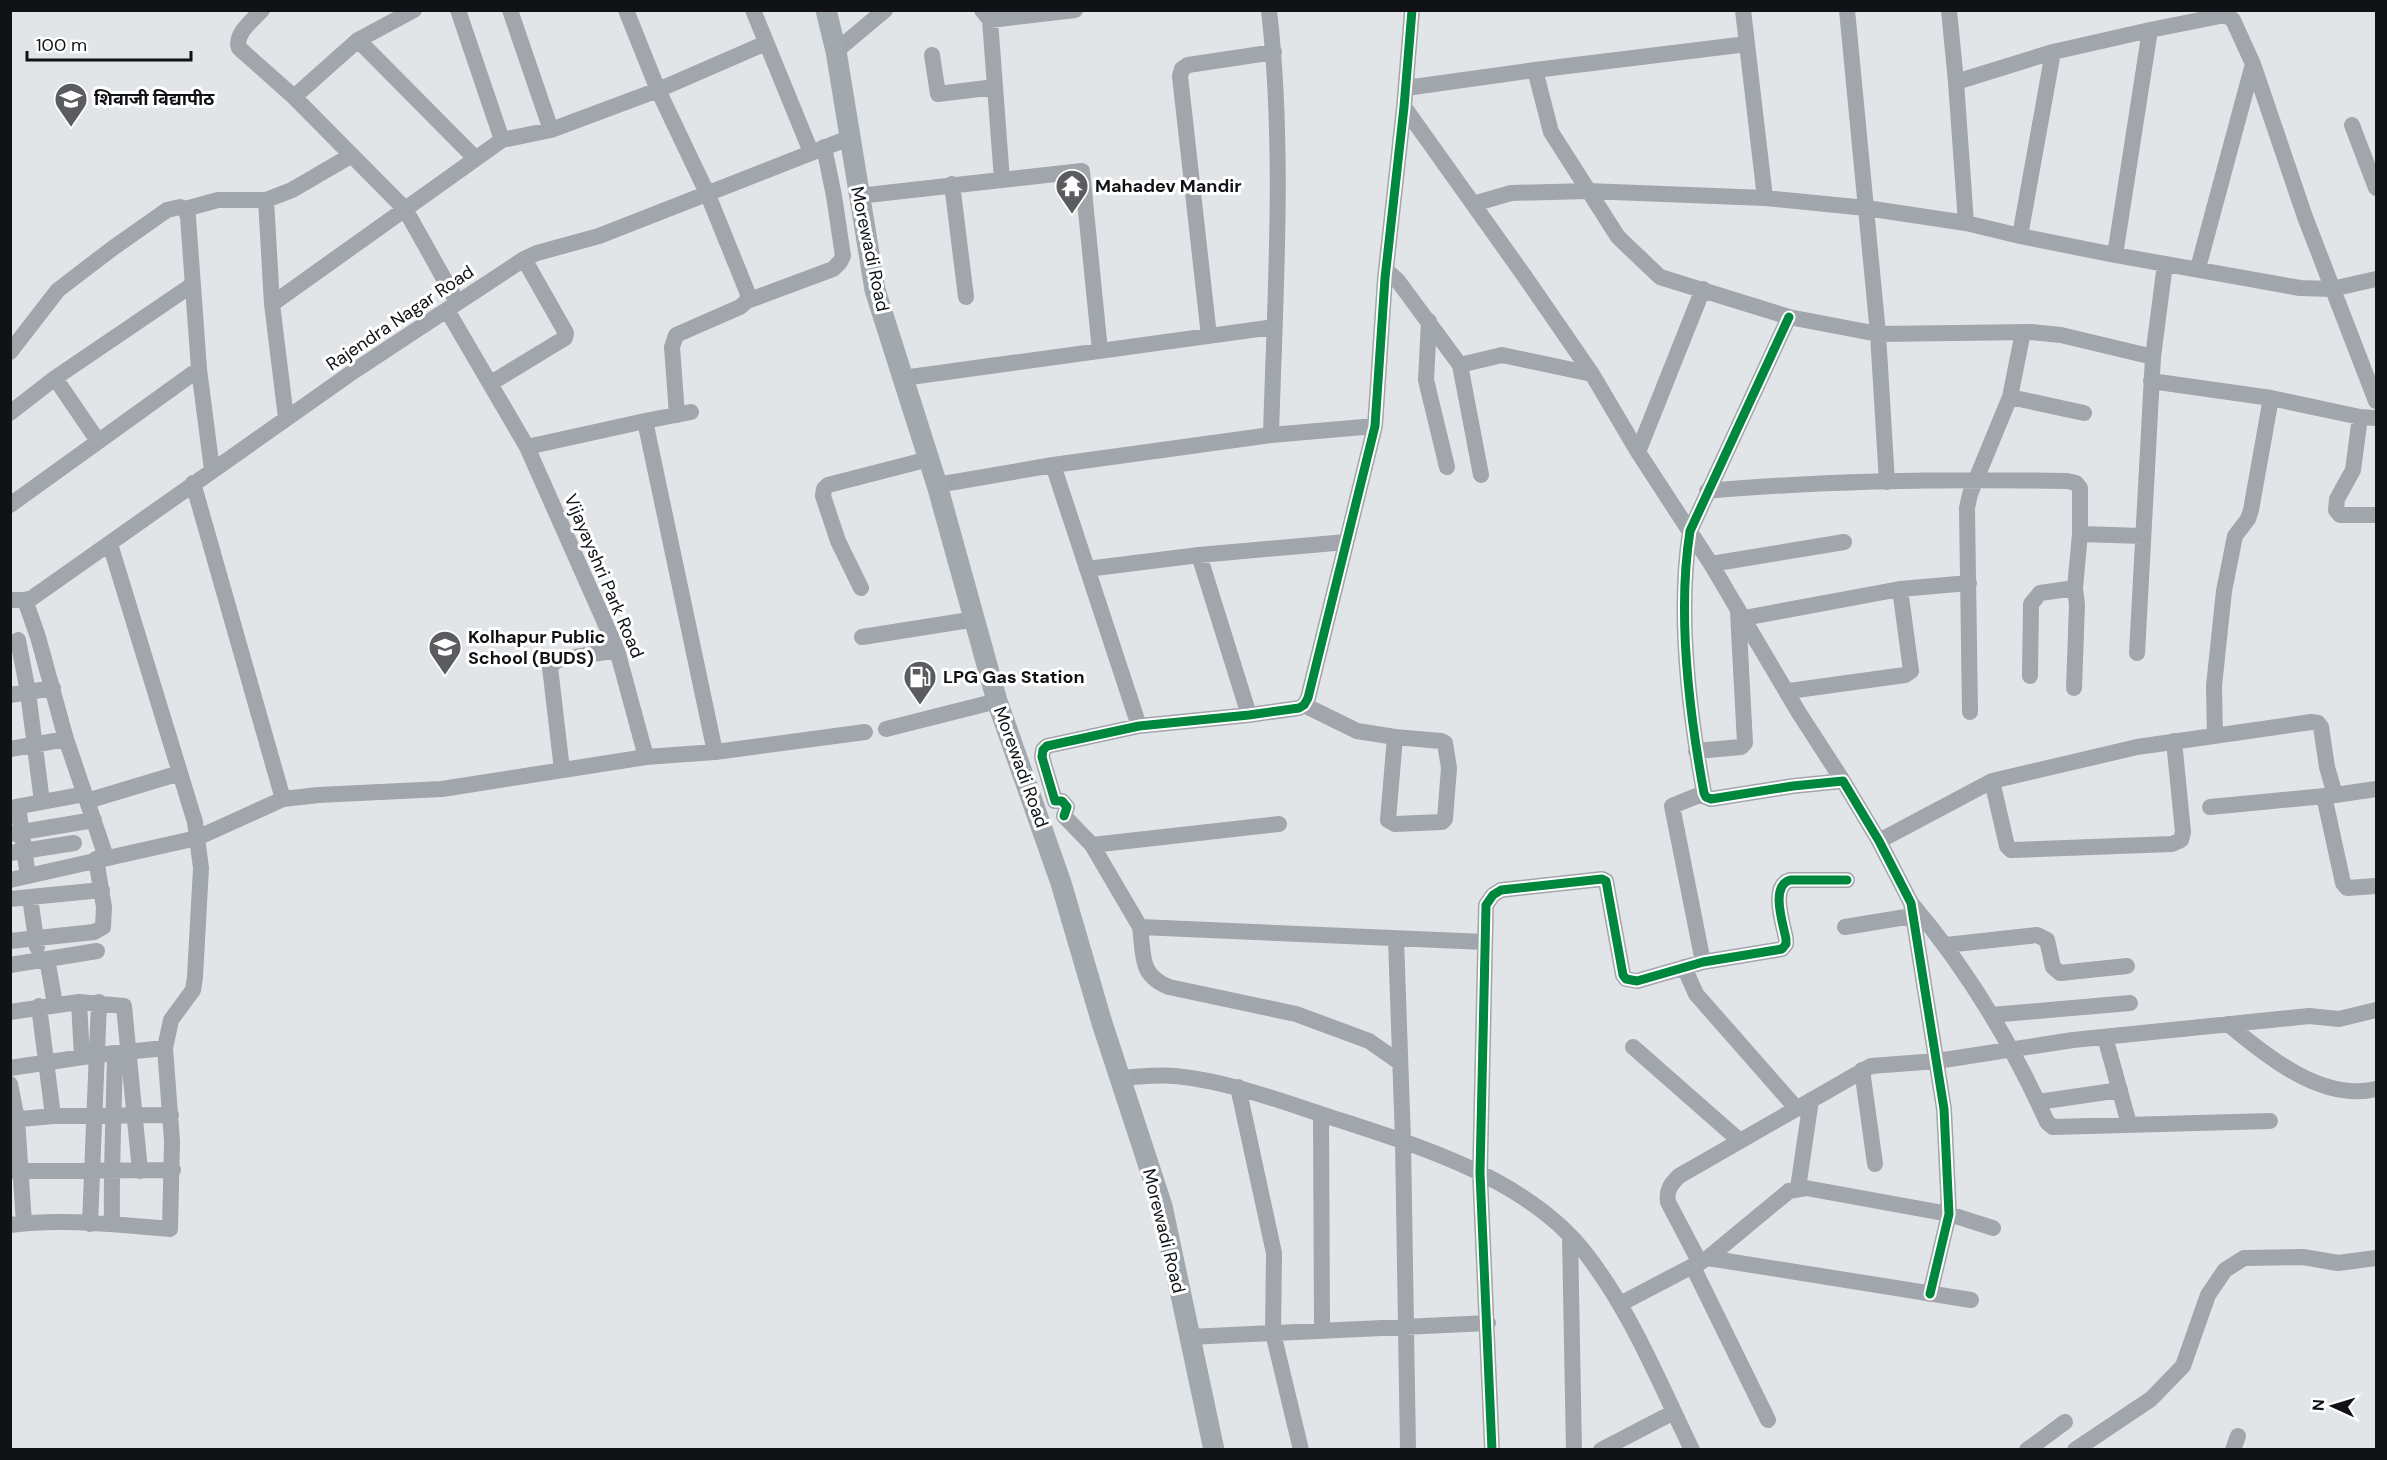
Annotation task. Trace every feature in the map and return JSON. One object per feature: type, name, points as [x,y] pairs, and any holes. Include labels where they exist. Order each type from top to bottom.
[{"type":"main road","name":"Morewadi Road","points":[[826,10],[836,51],[875,290],[937,485],[997,701],[1053,813],[1072,918],[1079,944],[1162,1206],[1214,1449]]},
{"type":"street","name":"Vijayayshri Park Road","points":[[262,10],[239,36],[237,42],[239,48],[294,97],[405,209],[491,383],[528,447],[617,650],[646,757]]},
{"type":"street","points":[[294,97],[358,40],[414,10]]},
{"type":"street","points":[[458,10],[502,140]]},
{"type":"street","points":[[510,10],[551,130]]},
{"type":"street","points":[[626,10],[658,90],[708,195],[748,294],[747,301]]},
{"type":"street","points":[[528,447],[684,413],[673,339],[676,335],[740,307],[747,301],[833,269],[840,262],[843,256],[834,196],[818,150],[766,43],[753,10]]},
{"type":"street","points":[[836,51],[885,10]]},
{"type":"street","points":[[1002,180],[995,87],[986,15],[1075,10]]},
{"type":"street","points":[[1269,10],[1274,52],[1279,155],[1272,435]]},
{"type":"street","points":[[1399,1062],[1369,1041],[1296,1014],[1169,987],[1154,981],[1146,969],[1140,927],[1092,845],[1053,813],[1042,757],[1043,750],[1047,746],[1138,726],[1249,715],[1299,708],[1304,705],[1375,426],[1386,270],[1412,10]]},
{"type":"street","points":[[1743,10],[1765,198]]},
{"type":"street","points":[[1847,10],[1878,333],[1887,482]]},
{"type":"street","points":[[1949,10],[1966,223]]},
{"type":"street","points":[[1956,82],[2054,52],[2150,30],[2220,16],[2227,16],[2233,20],[2253,64],[2332,289],[2376,401]]},
{"type":"street","points":[[2115,255],[2150,30]]},
{"type":"street","points":[[358,40],[475,158]]},
{"type":"street","points":[[272,304],[502,140],[551,130],[658,90],[766,43]]},
{"type":"street","points":[[1406,88],[1747,44]]},
{"type":"street","points":[[1209,336],[1180,76],[1182,69],[1188,65],[1274,52]]},
{"type":"street","points":[[2020,236],[2054,52]]},
{"type":"street","points":[[932,55],[938,94],[995,87]]},
{"type":"street","points":[[2198,268],[2253,64]]},
{"type":"street","points":[[1535,70],[1551,132],[1618,237],[1659,277],[1790,317],[1878,333],[2023,332],[2061,335],[2153,357]]},
{"type":"street","points":[[1404,107],[1592,374],[1879,840],[1912,910],[1944,1109],[1949,1214],[1930,1294]]},
{"type":"street","points":[[2352,125],[2376,188]]},
{"type":"street","name":"Rajendra Nagar Road","points":[[18,600],[32,598],[286,418],[524,259],[537,253],[599,236],[849,138]]},
{"type":"street","points":[[10,352],[58,290],[167,210],[180,207],[185,209],[218,200],[266,200],[292,190],[352,155]]},
{"type":"street","points":[[858,196],[1082,171],[1100,351]]},
{"type":"street","points":[[952,184],[966,297]]},
{"type":"street","points":[[1473,204],[1511,193],[1588,191],[1765,198],[1866,208],[1966,223],[2115,255],[2300,288],[2332,289],[2376,279]]},
{"type":"street","points":[[266,200],[272,304],[286,418]]},
{"type":"street","points":[[185,209],[188,217],[199,369],[212,470]]},
{"type":"street","points":[[491,383],[565,338],[566,333],[524,259]]},
{"type":"street","points":[[2137,653],[2151,381],[2165,264]]},
{"type":"street","points":[[1386,270],[1398,281],[1460,365],[1481,476]]},
{"type":"street","points":[[10,412],[55,378],[192,285]]},
{"type":"street","points":[[1638,452],[1703,289]]},
{"type":"street","points":[[1790,317],[1690,531],[1685,641],[1696,751],[1704,793],[1706,797],[1712,799],[1793,786],[1843,781]]},
{"type":"street","points":[[1429,321],[1426,380],[1447,467]]},
{"type":"street","points":[[903,378],[1274,327]]},
{"type":"street","points":[[1970,712],[1966,508],[2010,397],[2023,332]]},
{"type":"street","points":[[1460,365],[1502,355],[1592,374]]},
{"type":"street","points":[[10,505],[199,369]]},
{"type":"street","points":[[55,378],[98,441]]},
{"type":"street","points":[[2151,381],[2271,399],[2368,417],[2353,470],[2337,499],[2336,510],[2340,515],[2345,516],[2376,515]]},
{"type":"street","points":[[2010,397],[2084,413]]},
{"type":"street","points":[[2215,736],[2214,686],[2224,591],[2235,536],[2248,519],[2251,510],[2271,399]]},
{"type":"street","points":[[645,421],[715,752]]},
{"type":"street","points":[[937,485],[1053,465],[1272,435],[1375,426]]},
{"type":"street","points":[[861,588],[838,542],[823,496],[824,489],[828,485],[929,459]]},
{"type":"street","points":[[1053,465],[1138,726]]},
{"type":"street","points":[[1707,491],[1775,485],[1977,480],[2076,483],[2080,488],[2080,534],[2075,588],[2077,605],[2074,688]]},
{"type":"street","points":[[193,483],[283,800]]},
{"type":"street","points":[[2080,534],[2143,536]]},
{"type":"street","points":[[1087,568],[1346,542]]},
{"type":"street","points":[[1711,564],[1844,542]]},
{"type":"street","points":[[10,1084],[14,1119],[17,1224],[112,1224],[170,1229],[173,1170],[165,1048],[171,1020],[193,990],[201,868],[195,822],[110,544]]},
{"type":"street","points":[[1199,555],[1249,715]]},
{"type":"street","points":[[1741,613],[1900,589],[1969,583]]},
{"type":"street","points":[[2030,676],[2031,604],[2040,593],[2075,588]]},
{"type":"street","points":[[1789,691],[1905,675],[1911,671],[1900,589]]},
{"type":"street","points":[[10,941],[100,930],[105,921],[101,858],[93,820],[66,739],[38,637],[18,600]]},
{"type":"street","points":[[1696,751],[1741,747],[1745,743],[1741,613]]},
{"type":"street","points":[[862,637],[976,619]]},
{"type":"street","points":[[38,637],[14,640],[28,692],[42,802]]},
{"type":"street","points":[[562,770],[550,667],[557,660],[617,650]]},
{"type":"street","points":[[10,694],[53,688]]},
{"type":"street","points":[[886,729],[997,701]]},
{"type":"street","points":[[1304,705],[1357,731],[1445,743],[1449,768],[1445,819],[1442,822],[1395,824],[1388,820],[1395,737]]},
{"type":"street","points":[[1879,840],[1992,780],[2138,747],[2311,722],[2318,723],[2321,727],[2343,883],[2347,888],[2355,889],[2376,886]]},
{"type":"street","points":[[10,880],[197,838],[283,800],[318,795],[442,789],[646,757],[715,752],[864,732]]},
{"type":"street","points":[[10,749],[66,739]]},
{"type":"street","points":[[1992,780],[2007,846],[2011,850],[2172,844],[2181,840],[2183,832],[2174,741]]},
{"type":"street","points":[[28,876],[17,852],[14,808],[86,797],[180,773]]},
{"type":"street","points":[[2210,807],[2376,789]]},
{"type":"street","points":[[1703,962],[1672,806],[1704,793]]},
{"type":"street","points":[[16,833],[93,820]]},
{"type":"street","points":[[1092,845],[1279,824]]},
{"type":"street","points":[[17,852],[74,843]]},
{"type":"street","points":[[1492,1449],[1480,1173],[1485,905],[1493,895],[1501,890],[1602,879],[1606,881],[1626,979],[1637,981],[1703,962],[1782,949],[1786,944],[1786,939],[1779,888],[1784,882],[1848,880]]},
{"type":"street","points":[[10,899],[102,890]]},
{"type":"street","points":[[30,897],[36,938],[43,960],[47,1005],[46,1062],[52,1116]]},
{"type":"street","points":[[1845,927],[1912,910]]},
{"type":"street","points":[[1912,910],[1946,945],[2013,1050],[2048,1122],[2053,1127],[2270,1121]]},
{"type":"street","points":[[1140,927],[1485,942]]},
{"type":"street","points":[[1946,945],[2037,935],[2047,939],[2053,967],[2060,973],[2127,966]]},
{"type":"street","points":[[1396,939],[1403,1141],[1408,1449]]},
{"type":"street","points":[[10,965],[97,951]]},
{"type":"street","points":[[1684,967],[1696,994],[1804,1104],[1798,1188]]},
{"type":"street","points":[[79,1002],[89,1056],[94,1116],[90,1224]]},
{"type":"street","points":[[10,1012],[79,1002],[99,1002],[125,1007],[114,1116],[111,1171],[112,1224]]},
{"type":"street","points":[[89,1056],[99,1002]]},
{"type":"street","points":[[1991,1015],[2130,1003]]},
{"type":"street","points":[[1768,1420],[1700,1263],[1668,1202],[1668,1190],[1671,1183],[1680,1176],[1862,1070],[1883,1063],[1937,1061],[2105,1037],[2309,1016],[2339,1018],[2376,1010]]},
{"type":"street","points":[[2228,1024],[2265,1056],[2298,1074],[2340,1091],[2360,1093],[2376,1089]]},
{"type":"street","points":[[2105,1037],[2129,1124]]},
{"type":"street","points":[[1633,1047],[1740,1141]]},
{"type":"street","points":[[10,1068],[165,1048]]},
{"type":"street","points":[[121,1052],[136,1116],[140,1170]]},
{"type":"street","points":[[1862,1070],[1875,1164]]},
{"type":"street","points":[[1120,1078],[1173,1076],[1238,1087],[1403,1141],[1480,1173],[1532,1205],[1551,1218],[1582,1249],[1620,1304],[1692,1449]]},
{"type":"street","points":[[1238,1087],[1274,1253],[1273,1333],[1301,1449]]},
{"type":"street","points":[[2038,1102],[2120,1090]]},
{"type":"street","points":[[1321,1114],[1322,1331]]},
{"type":"street","points":[[14,1119],[52,1116],[171,1115]]},
{"type":"street","points":[[15,1170],[173,1170]]},
{"type":"street","points":[[1620,1304],[1700,1263],[1789,1191],[1798,1188],[1949,1214],[1993,1228]]},
{"type":"street","points":[[1570,1237],[1574,1449]]},
{"type":"street","points":[[2074,1449],[2151,1400],[2183,1366],[2208,1295],[2225,1270],[2244,1258],[2303,1257],[2338,1263],[2376,1258]]},
{"type":"street","points":[[1700,1263],[1971,1300]]},
{"type":"street","points":[[1189,1337],[1488,1323]]},
{"type":"street","points":[[1601,1449],[1674,1412]]},
{"type":"street","points":[[2027,1449],[2065,1422]]},
{"type":"cycle path","points":[[1064,816],[1067,807],[1062,801],[1055,801],[1042,757],[1043,750],[1047,746],[1139,726],[1299,708],[1308,698],[1375,426],[1385,278],[1412,10]]},
{"type":"cycle path","points":[[1789,317],[1690,531],[1686,562],[1685,629],[1694,729],[1704,793],[1711,799],[1793,786],[1843,781],[1879,841],[1911,903],[1944,1109],[1949,1214],[1930,1294]]},
{"type":"cycle path","points":[[1492,1450],[1480,1173],[1486,905],[1493,895],[1501,890],[1602,879],[1606,881],[1623,975],[1626,979],[1637,981],[1703,962],[1782,949],[1786,944],[1786,939],[1779,897],[1784,884],[1790,880],[1847,880]]},
{"type":"place","name":"शिवाजी विद्यापीठ","points":[[71,128]]},
{"type":"place","name":"Mahadev Mandir","points":[[1072,215]]},
{"type":"place","name":"Kolhapur Public School (BUDS)","points":[[445,676]]},
{"type":"place","name":"LPG Gas Station","points":[[920,706]]}]
